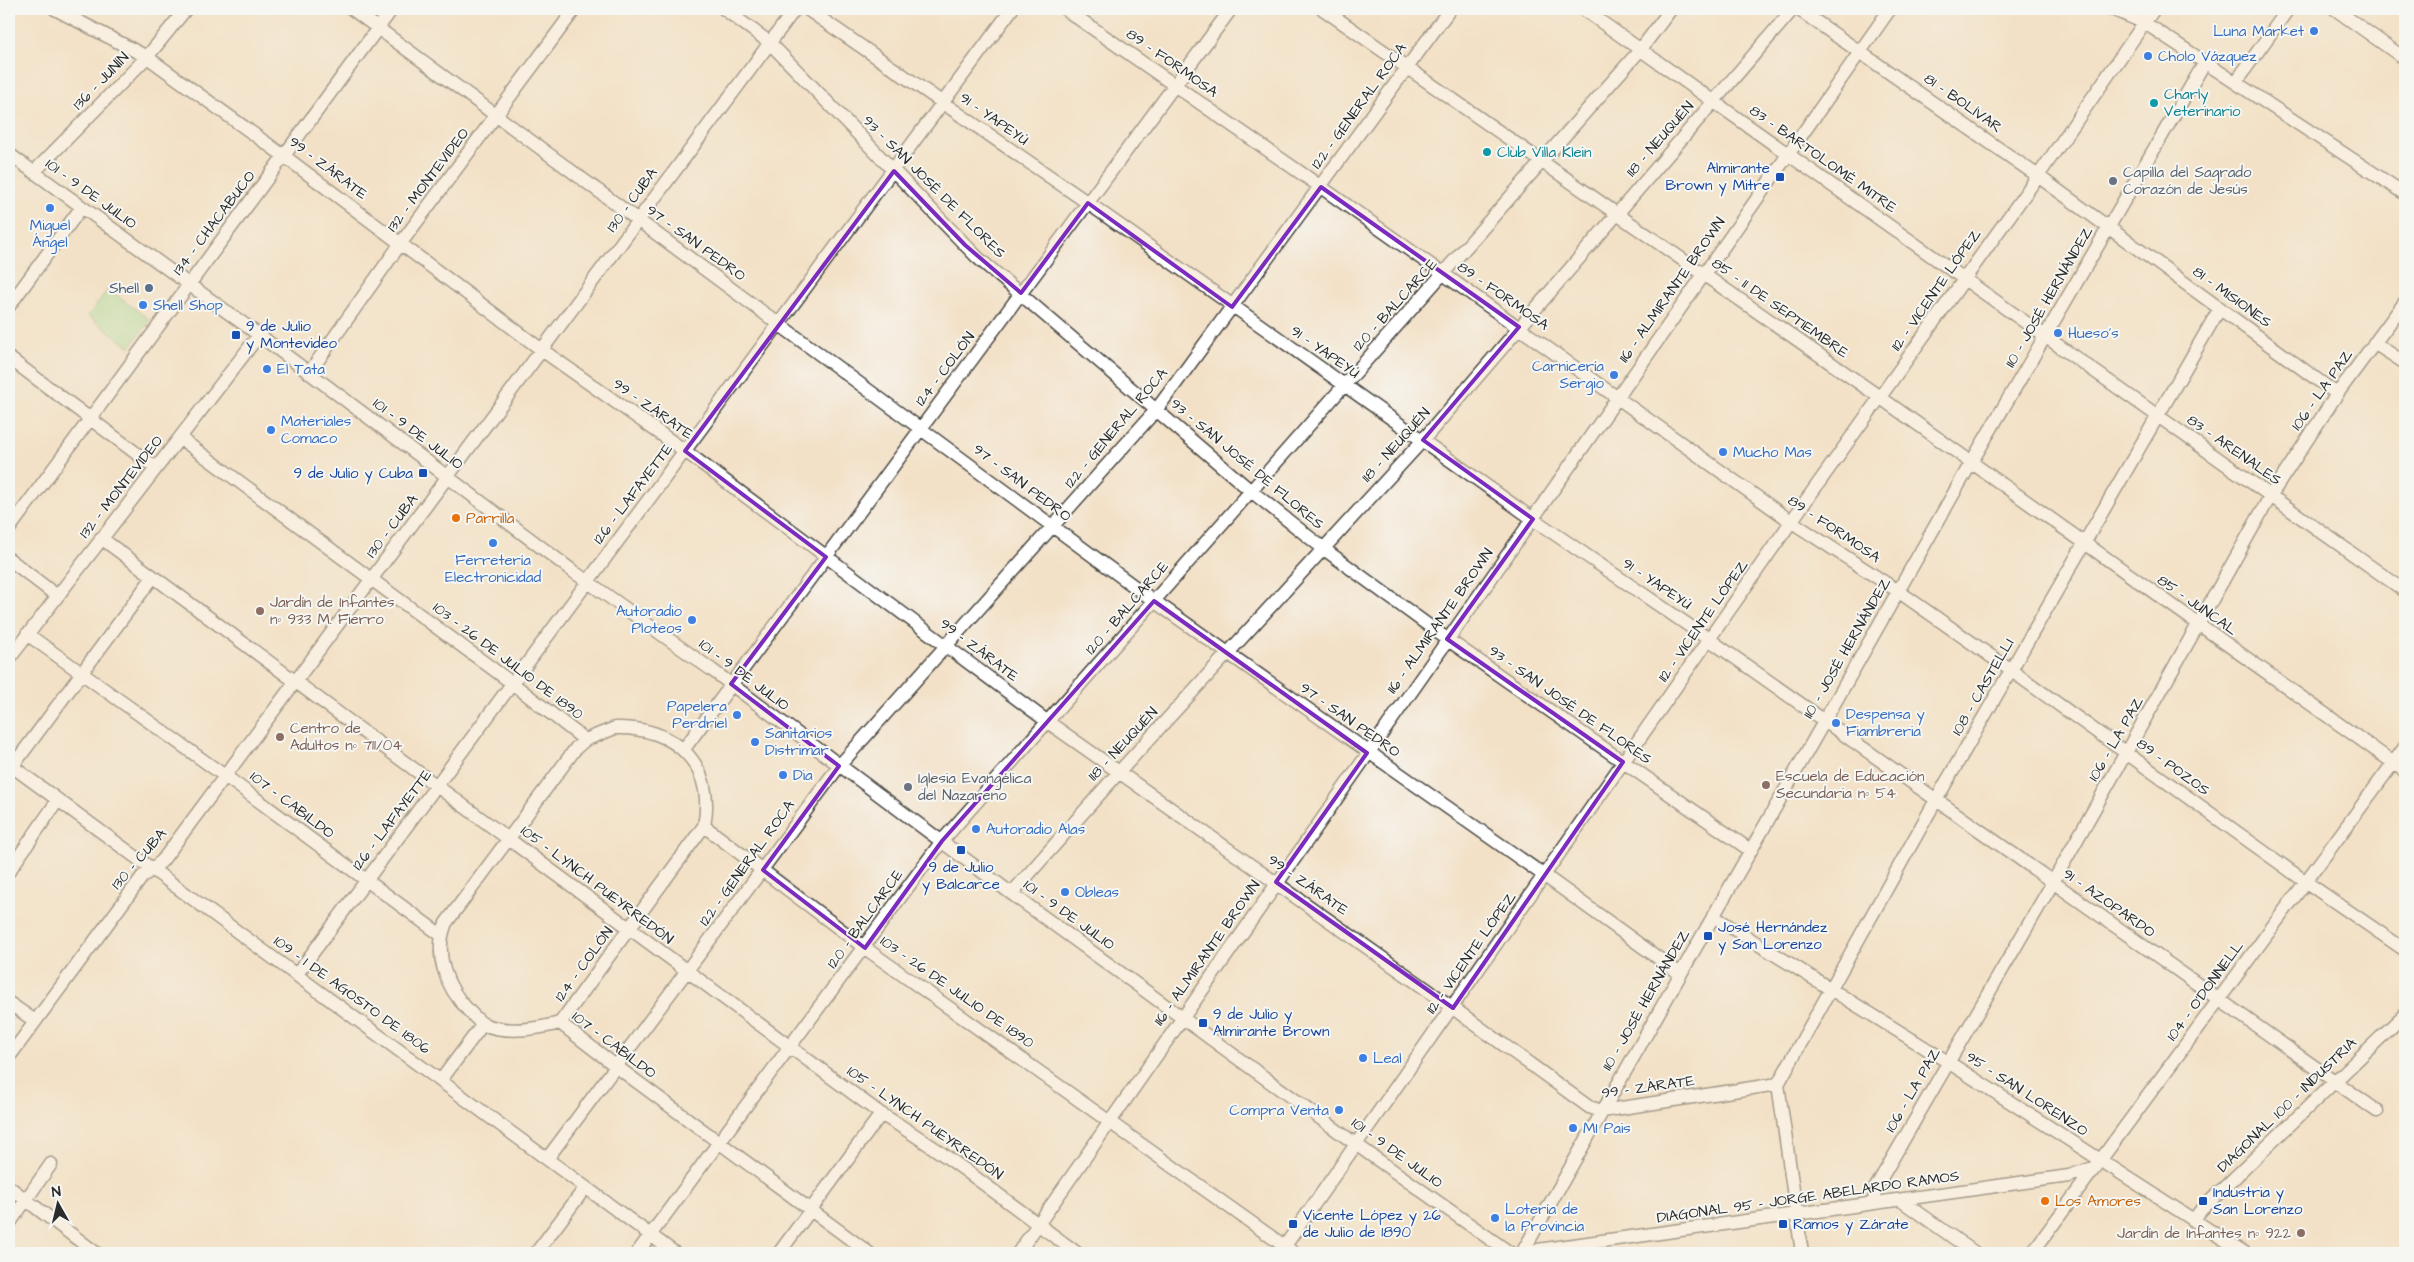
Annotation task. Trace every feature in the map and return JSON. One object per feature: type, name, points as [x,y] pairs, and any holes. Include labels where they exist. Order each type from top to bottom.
[{"type":"street","name":"99 - ZÁRATE","points":[[55,9],[147,57],[284,156],[542,350],[685,451],[1048,722],[1276,882],[1589,1107],[1602,1111],[1778,1084]]},
{"type":"street","name":"136 - JUNÍN","points":[[34,172],[147,57],[186,9]]},
{"type":"street","name":"97 - SAN PEDRO","points":[[352,9],[922,428],[1154,602],[1545,876],[1679,973]]},
{"type":"street","name":"134 - CHACABUCO","points":[[9,529],[392,9]]},
{"type":"street","name":"132 - MONTEVIDEO","points":[[309,374],[401,243],[575,9]]},
{"type":"street","name":"93 - SAN JOSÉ DE FLORES","points":[[724,9],[769,42],[965,245],[1251,491],[1324,549],[1447,639],[1750,850]]},
{"type":"street","name":"130 - CUBA","points":[[9,1057],[142,876],[162,861],[297,681],[795,9]]},
{"type":"street","name":"91 - YAPEYÚ","points":[[807,9],[1088,204],[1533,519],[1710,640],[1823,722]]},
{"type":"street","name":"126 - LAFAYETTE","points":[[297,974],[438,787],[587,581],[894,171],[1012,9]]},
{"type":"street","name":"89 - FORMOSA","points":[[1065,9],[1618,396],[1792,522],[1898,591]]},
{"type":"street","name":"124 - COLÓN","points":[[684,749],[1231,9]]},
{"type":"street","name":"85 - 11 DE SEPTIEMBRE","points":[[1323,9],[1971,463]]},
{"type":"street","name":"122 - GENERAL ROCA","points":[[547,1160],[839,766],[1157,409],[1450,9]]},
{"type":"street","name":"83 - BARTOLOMÉ MITRE","points":[[1583,9],[2045,335]]},
{"type":"street","name":"120 - BALCARCE","points":[[637,1253],[865,948],[942,841],[1444,274],[1641,49],[1671,9]]},
{"type":"street","name":"118 - NEUQUÉN","points":[[1012,894],[1119,772],[1423,440],[1793,9]]},
{"type":"street","name":"81 - BOLÍVAR","points":[[1798,9],[2109,226]]},
{"type":"street","name":"116 - ALMIRANTE BROWN","points":[[1018,1253],[1276,882],[1890,9]]},
{"type":"street","points":[[2112,9],[2145,23],[2405,194]]},
{"type":"street","name":"112 - VICENTE LÓPEZ","points":[[1286,1251],[1356,1144],[2154,9]]},
{"type":"street","points":[[2236,82],[2288,9]]},
{"type":"street","points":[[2335,9],[2405,59]]},
{"type":"street","name":"110 - JOSÉ HERNÁNDEZ","points":[[1511,1252],[1602,1111],[1971,463],[2205,62]]},
{"type":"street","name":"101 - 9 DE JULIO","points":[[9,154],[81,208],[259,335],[587,581],[731,684],[1012,894],[1356,1144],[1511,1252]]},
{"type":"street","points":[[9,306],[81,208]]},
{"type":"street","name":"81 - MISIONES","points":[[2109,226],[2337,394]]},
{"type":"street","name":"106 - LA PAZ","points":[[1874,1204],[1876,1187],[2052,884],[2199,626],[2271,495],[2337,394],[2405,302]]},
{"type":"street","name":"108 - CASTELLI","points":[[1778,1084],[1936,800],[2220,308]]},
{"type":"street","name":"132 - MONTEVIDEO","points":[[9,659],[259,335]]},
{"type":"street","name":"83 - ARENALES","points":[[2045,335],[2405,590]]},
{"type":"street","points":[[2374,343],[2405,363]]},
{"type":"street","points":[[9,358],[156,468]]},
{"type":"street","name":"103 - 26 DE JULIO DE 1890","points":[[180,438],[512,683],[585,740],[604,731],[632,728],[661,736],[684,749],[692,759],[704,786],[706,809],[704,826],[865,948],[1110,1120],[1286,1251]]},
{"type":"street","name":"85 - JUNCAL","points":[[1971,463],[2405,771]]},
{"type":"street","name":"105 - LYNCH PUEYRREDÓN","points":[[102,538],[687,972],[881,1114],[911,1132],[993,1189],[1077,1253]]},
{"type":"street","points":[[9,559],[57,596]]},
{"type":"street","points":[[10,765],[153,577]]},
{"type":"street","name":"89 - POZOS","points":[[1898,591],[2306,882],[2405,950]]},
{"type":"street","name":"107 - CABILDO","points":[[27,634],[82,672],[441,935]]},
{"type":"street","name":"91 - AZOPARDO","points":[[1823,722],[2377,1111]]},
{"type":"street","points":[[441,1080],[483,1024],[465,1008],[450,986],[442,961],[441,935],[446,923],[508,838],[585,740]]},
{"type":"street","name":"104 - O'DONNELL","points":[[2032,1253],[2405,747]]},
{"type":"street","name":"109 - 1 DE AGOSTO DE 1806","points":[[10,765],[153,868],[584,1188],[675,1253]]},
{"type":"street","points":[[9,871],[58,800]]},
{"type":"street","name":"124 - COLÓN","points":[[560,1023],[704,826]]},
{"type":"street","name":"95 - SAN LORENZO","points":[[1713,916],[1948,1062],[2098,1164],[2245,1253]]},
{"type":"street","points":[[9,1003],[35,1021]]},
{"type":"street","name":"DIAGONAL 100 - INDUSTRIA","points":[[2193,1221],[2201,1210],[2405,1014]]},
{"type":"street","name":"107 - CABILDO","points":[[483,1024],[502,1028],[524,1029],[560,1023],[616,1068],[869,1253]]},
{"type":"street","points":[[1778,1084],[1802,1253]]},
{"type":"street","points":[[779,1253],[881,1114]]},
{"type":"street","points":[[9,1224],[51,1164]]},
{"type":"street","name":"DIAGONAL 95 - JORGE ABELARDO RAMOS","points":[[1511,1252],[1902,1201],[2070,1176],[2098,1164]]},
{"type":"street","points":[[9,1188],[96,1253]]},
{"type":"street","points":[[536,1253],[584,1188]]},
{"type":"street","points":[[1902,1201],[1975,1253]]},
{"type":"highlighted area","points":[[894,171],[965,245],[1021,293],[1088,203],[1232,307],[1321,187],[1519,327],[1423,440],[1533,519],[1447,639],[1623,762],[1453,1008],[1276,882],[1367,753],[1154,601],[942,841],[865,948],[763,870],[839,766],[731,684],[826,557],[685,451]]},
{"type":"green space","points":[[108,289],[150,320],[130,347],[88,316]]},
{"type":"place","name":"Luna Market","points":[[2314,31]]},
{"type":"place","name":"Cholo Vázquez","points":[[2148,56]]},
{"type":"place","name":"Charly Veterinario","points":[[2154,103]]},
{"type":"place","name":"Club Villa Klein","points":[[1487,152]]},
{"type":"place","name":"Almirante Brown y Mitre","points":[[1780,177]]},
{"type":"place","name":"Capilla del Sagrado Corazón de Jesús","points":[[2113,181]]},
{"type":"place","name":"Miguel Ángel","points":[[50,208]]},
{"type":"place","name":"Shell","points":[[149,288]]},
{"type":"place","name":"Shell Shop","points":[[143,305]]},
{"type":"place","name":"Hueso's","points":[[2058,333]]},
{"type":"place","name":"9 de Julio y Montevideo","points":[[236,335]]},
{"type":"place","name":"El Tata","points":[[267,369]]},
{"type":"place","name":"Carnicería Sergio","points":[[1614,375]]},
{"type":"place","name":"Materiales Comaco","points":[[271,430]]},
{"type":"place","name":"Mucho Mas","points":[[1723,452]]},
{"type":"place","name":"9 de Julio y Cuba","points":[[423,473]]},
{"type":"place","name":"Parrilla","points":[[456,518]]},
{"type":"place","name":"Ferretería Electronicidad","points":[[493,543]]},
{"type":"place","name":"Jardín de Infantes nº 933 M. Fierro","points":[[260,611]]},
{"type":"place","name":"Autoradio Ploteos","points":[[692,620]]},
{"type":"place","name":"Papelera Perdriel","points":[[737,715]]},
{"type":"place","name":"Despensa y Fiambreria","points":[[1836,723]]},
{"type":"place","name":"Centro de Adultos nº 711/04","points":[[280,737]]},
{"type":"place","name":"Sanitarios Distrimar","points":[[755,742]]},
{"type":"place","name":"Dia","points":[[783,775]]},
{"type":"place","name":"Escuela de Educación Secundaria nº 54","points":[[1766,785]]},
{"type":"place","name":"Iglesia Evangélica del Nazareno","points":[[908,787]]},
{"type":"place","name":"Autoradio Alas","points":[[976,829]]},
{"type":"place","name":"9 de Julio y Balcarce","points":[[961,850]]},
{"type":"place","name":"Obleas","points":[[1065,892]]},
{"type":"place","name":"José Hernández y San Lorenzo","points":[[1708,936]]},
{"type":"place","name":"9 de Julio y Almirante Brown","points":[[1203,1023]]},
{"type":"place","name":"Leal","points":[[1363,1058]]},
{"type":"place","name":"Compra Venta","points":[[1339,1110]]},
{"type":"place","name":"MI Pais","points":[[1573,1128]]},
{"type":"place","name":"Los Amores","points":[[2045,1201]]},
{"type":"place","name":"Industria y San Lorenzo","points":[[2203,1201]]},
{"type":"place","name":"Lotería de la Provincia","points":[[1495,1218]]},
{"type":"place","name":"Vicente López y 26 de Julio de 1890","points":[[1293,1224]]},
{"type":"place","name":"Ramos y Zárate","points":[[1783,1224]]},
{"type":"place","name":"Jardín de Infantes nº 922","points":[[2301,1233]]}]
